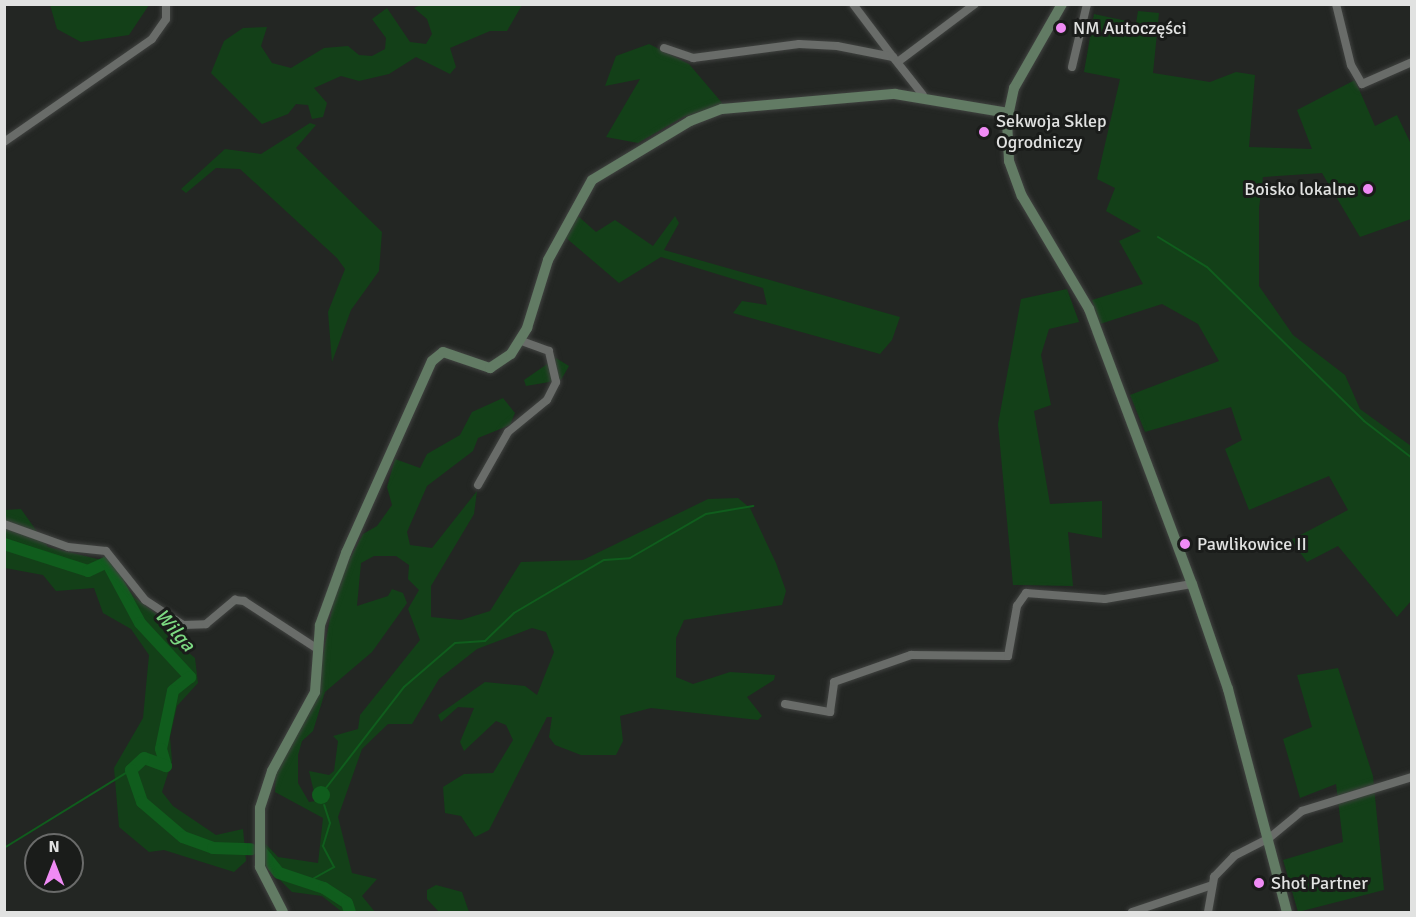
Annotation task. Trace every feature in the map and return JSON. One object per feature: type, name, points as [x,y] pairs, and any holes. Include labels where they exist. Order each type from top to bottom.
[{"type":"street","points":[[4,142],[152,39],[166,20],[166,4]]},
{"type":"street","points":[[854,4],[923,95]]},
{"type":"street","points":[[664,48],[693,58],[815,44],[896,59],[975,4]]},
{"type":"street","points":[[1062,4],[1020,74],[1008,113],[1006,141],[1015,182],[1089,309],[1192,584],[1228,688],[1287,912]]},
{"type":"street","points":[[1072,67],[1087,4]]},
{"type":"street","points":[[1336,4],[1351,65],[1362,84],[1412,62]]},
{"type":"street","points":[[283,912],[257,854],[256,838],[272,771],[315,692],[316,648],[346,553],[432,361],[443,352],[490,368],[521,341],[540,279],[581,193],[592,180],[637,151],[722,109],[793,99],[923,95],[1008,113]]},
{"type":"street","points":[[478,485],[508,432],[538,409],[554,388],[556,373],[549,351],[521,341]]},
{"type":"street","points":[[4,524],[68,547],[106,551],[144,600],[183,625],[206,624],[227,605],[244,601],[316,648]]},
{"type":"street","points":[[784,704],[830,712],[834,682],[911,655],[1008,656],[1017,606],[1026,593],[1105,599],[1192,584]]},
{"type":"street","points":[[1208,912],[1212,885],[1227,861],[1268,839],[1302,811],[1412,777]]},
{"type":"street","points":[[1132,912],[1212,885]]},
{"type":"shaded area","points":[[50,4],[149,5],[129,35],[81,42],[57,29]]},
{"type":"shaded area","points":[[420,5],[522,5],[507,31],[490,31],[450,48],[456,67],[450,74],[416,57],[389,74],[359,81],[341,76],[314,88],[327,103],[323,117],[312,119],[308,105],[296,104],[288,114],[262,124],[211,73],[224,41],[243,28],[267,27],[261,46],[272,63],[291,68],[324,48],[348,46],[359,55],[372,56],[385,49],[386,38],[372,19],[387,8],[410,42],[426,44],[432,34],[427,19],[414,8]]},
{"type":"shaded area","points":[[1138,11],[1159,13],[1153,73],[1210,82],[1236,72],[1255,75],[1249,147],[1312,149],[1297,110],[1355,80],[1375,126],[1397,115],[1411,144],[1411,219],[1360,237],[1322,173],[1263,177],[1259,208],[1259,286],[1293,335],[1345,375],[1360,409],[1411,446],[1411,601],[1397,617],[1338,546],[1307,562],[1291,540],[1348,510],[1329,476],[1249,510],[1225,449],[1242,440],[1231,407],[1145,432],[1130,395],[1219,361],[1198,324],[1162,304],[1100,324],[1092,300],[1143,284],[1119,241],[1141,231],[1106,211],[1115,188],[1097,179],[1120,79],[1084,72],[1094,14],[1136,23]]},
{"type":"shaded area","points":[[649,44],[689,64],[723,104],[683,117],[638,143],[606,137],[640,79],[605,86],[616,56]]},
{"type":"shaded area","points":[[310,123],[316,125],[296,148],[382,232],[379,271],[351,310],[332,362],[328,312],[345,269],[337,258],[240,169],[216,168],[186,193],[181,189],[225,149],[261,154]]},
{"type":"shaded area","points":[[578,216],[596,232],[615,220],[653,246],[675,216],[679,223],[664,250],[900,317],[892,340],[880,354],[733,313],[742,301],[767,305],[763,288],[661,257],[619,283],[565,237]]},
{"type":"shaded area","points":[[1067,289],[1079,322],[1049,329],[1041,355],[1051,405],[1034,411],[1050,504],[1102,501],[1102,538],[1068,532],[1073,586],[1013,585],[998,424],[1021,299]]},
{"type":"shaded area","points":[[556,358],[569,366],[561,380],[526,386],[524,380]]},
{"type":"shaded area","points":[[503,398],[515,413],[510,425],[478,438],[473,451],[427,486],[407,532],[410,545],[432,548],[477,491],[474,514],[431,586],[431,617],[461,620],[490,611],[521,562],[583,560],[708,499],[738,498],[750,508],[776,563],[786,591],[782,605],[684,620],[676,638],[676,677],[693,684],[730,672],[775,675],[774,680],[747,697],[762,716],[758,720],[651,708],[620,716],[623,741],[616,755],[581,755],[555,745],[549,737],[552,717],[547,717],[489,830],[475,837],[461,816],[445,813],[443,787],[464,774],[493,773],[513,740],[506,725],[496,721],[464,751],[460,742],[474,708],[458,707],[441,722],[438,715],[485,682],[525,686],[537,695],[554,652],[546,632],[532,628],[477,649],[439,679],[412,724],[388,724],[362,749],[338,817],[352,873],[377,879],[362,896],[375,912],[342,912],[322,896],[292,892],[269,869],[260,838],[278,857],[318,863],[323,818],[275,792],[276,770],[313,706],[337,583],[363,534],[377,526],[392,505],[387,487],[395,459],[420,468],[427,454],[460,435],[472,412]],"holes":[[[374,556],[396,556],[409,565],[408,579],[419,590],[408,609],[420,640],[360,715],[358,729],[333,736],[338,741],[334,771],[329,775],[309,771],[316,801],[309,802],[298,783],[298,755],[302,741],[313,731],[325,692],[372,652],[407,603],[403,593],[392,589],[388,596],[357,606],[361,563]]]},
{"type":"shaded area","points":[[21,509],[48,547],[110,562],[134,597],[158,615],[171,638],[195,658],[198,683],[177,706],[170,737],[172,761],[162,792],[173,806],[216,835],[243,829],[246,861],[234,872],[164,850],[149,852],[119,827],[114,768],[143,718],[149,655],[131,629],[103,613],[94,588],[56,591],[43,575],[5,568],[5,510]]},
{"type":"shaded area","points":[[1338,668],[1373,776],[1384,890],[1298,912],[1283,860],[1343,842],[1336,784],[1300,798],[1283,739],[1312,727],[1297,675]]},
{"type":"shaded area","points":[[321,786],[327,789],[330,795],[327,801],[321,804],[315,801],[312,795],[315,789]]},
{"type":"shaded area","points":[[436,885],[462,892],[469,912],[439,912],[427,899],[427,890]]},
{"type":"waterway","points":[[1158,237],[1207,267],[1364,421],[1412,458]]},
{"type":"waterway","points":[[326,788],[404,687],[455,643],[485,641],[514,613],[604,560],[630,558],[706,514],[753,506]]},
{"type":"waterway","name":"Wilga","points":[[4,544],[88,571],[107,562],[140,623],[190,677],[173,691],[161,749],[166,766],[144,758],[131,770],[142,802],[183,837],[213,848],[251,849]]},
{"type":"waterway","points":[[4,561],[4,599]]},
{"type":"waterway","points":[[4,848],[131,770]]},
{"type":"waterway","points":[[309,881],[334,867],[323,846],[330,823],[324,805]]},
{"type":"waterway","name":"Wilga","points":[[261,851],[279,873],[324,888],[347,903],[350,912]]},
{"type":"place","name":"NM Autoczęści","points":[[1061,28]]},
{"type":"place","name":"Sekwoja Sklep Ogrodniczy","points":[[984,132]]},
{"type":"place","name":"Boisko lokalne","points":[[1368,189]]},
{"type":"place","name":"Pawlikowice II","points":[[1185,544]]},
{"type":"place","name":"Shot Partner","points":[[1259,883]]}]
